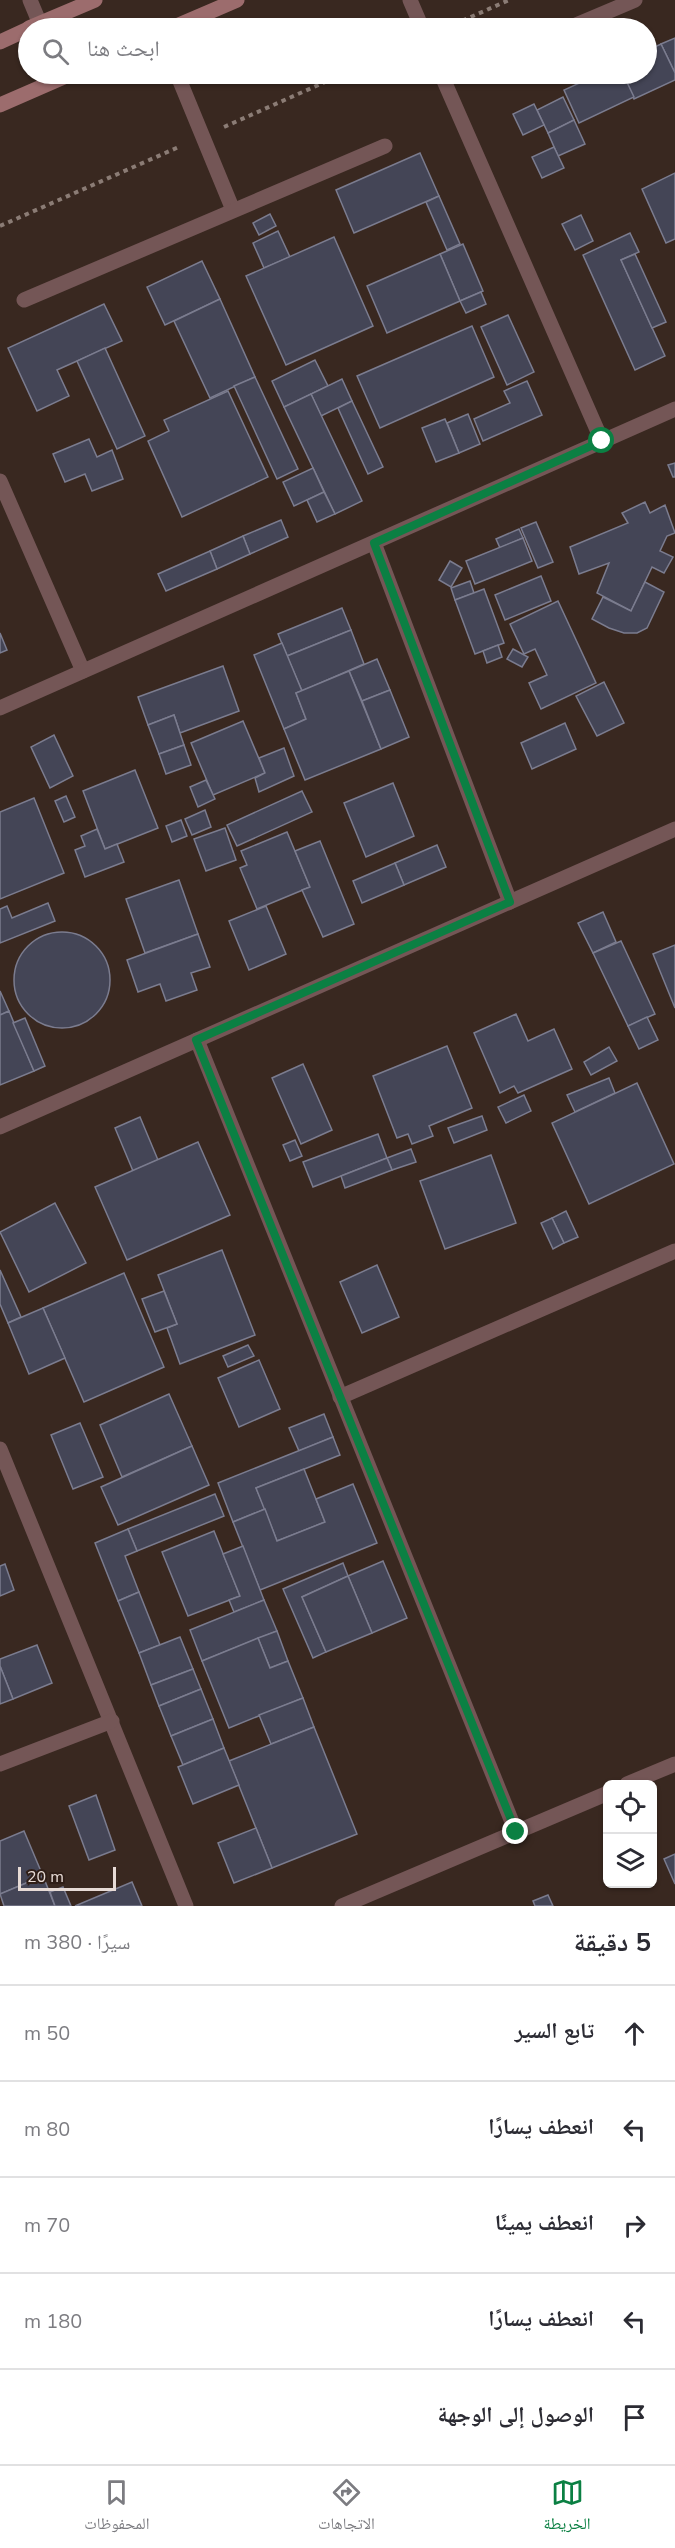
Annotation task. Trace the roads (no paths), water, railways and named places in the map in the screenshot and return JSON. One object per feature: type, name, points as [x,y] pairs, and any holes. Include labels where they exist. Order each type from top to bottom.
[{"type":"main road","points":[[54,18],[95,0]]},
{"type":"main road","points":[[195,18],[237,0]]},
{"type":"main road","points":[[0,42],[18,34]]},
{"type":"main road","points":[[0,105],[48,84]]},
{"type":"street","points":[[30,0],[32,18]]},
{"type":"street","points":[[410,0],[418,18]]},
{"type":"street","points":[[585,18],[605,6],[635,0]]},
{"type":"street","points":[[181,84],[233,210]]},
{"type":"street","points":[[445,84],[602,441]]},
{"type":"street","points":[[24,300],[385,146]]},
{"type":"street","points":[[0,708],[675,409]]},
{"type":"street","points":[[0,481],[83,671]]},
{"type":"street","points":[[374,543],[510,902]]},
{"type":"street","points":[[0,1127],[675,829]]},
{"type":"street","points":[[196,1040],[516,1832]]},
{"type":"street","points":[[340,1396],[675,1251]]},
{"type":"street","points":[[0,1449],[186,1906]]},
{"type":"street","points":[[0,1764],[112,1721]]},
{"type":"street","points":[[638,1780],[675,1764]]},
{"type":"street","points":[[342,1906],[603,1795]]}]
